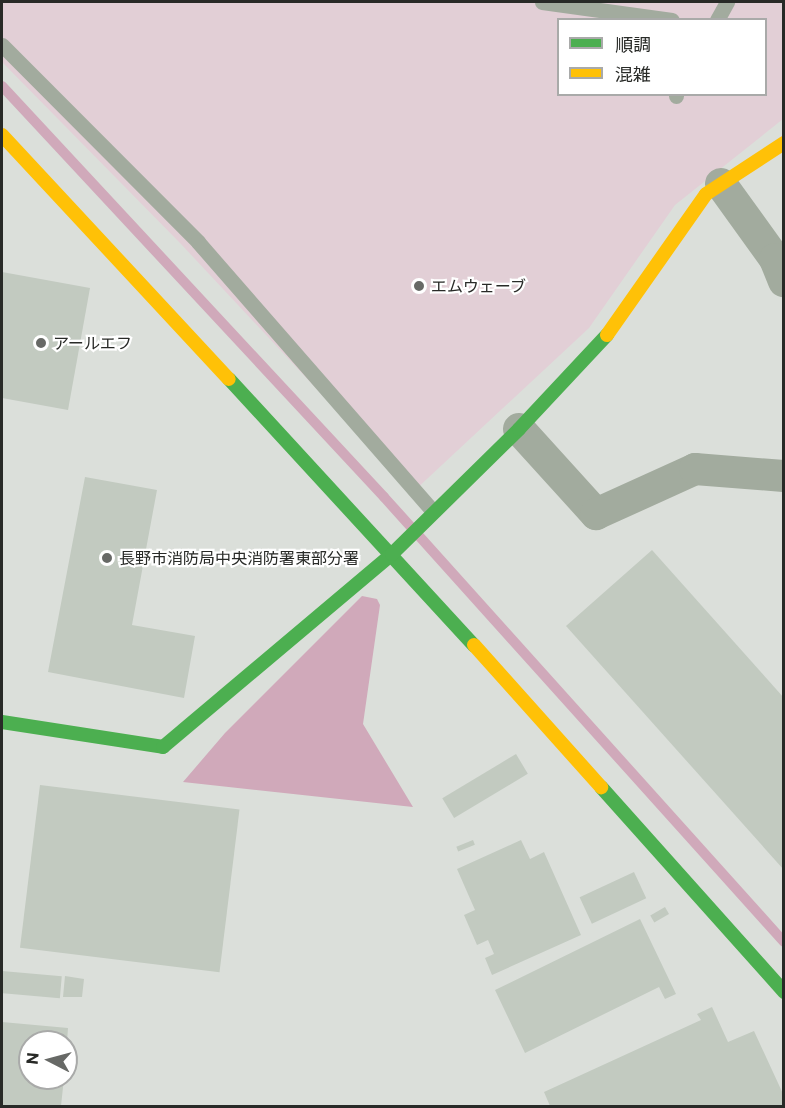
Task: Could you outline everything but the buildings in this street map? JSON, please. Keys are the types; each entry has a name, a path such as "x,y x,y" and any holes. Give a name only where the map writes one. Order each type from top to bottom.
{"street":[{"path":"2,135 396,549 783,992"},
{"path":"2,722 163,747 396,549 429,514 519,429 614,329 706,194 783,143"},
{"path":"721,184 775,259 783,281"},
{"path":"519,429 596,514 695,469 783,476"}],"lane":[{"path":"542,2 658,18"},
{"path":"718,18 727,2"},
{"path":"2,45 198,242 429,514"}],"shaded area":[{"name":"エムウェーブ","path":"2,2 783,2 783,119 675,205 589,328 413,492 181,244 2,62"},
{"path":"362,596 377,599 380,605 363,724 413,807 183,782 225,733"}],"waterway":[{"path":"2,86 384,497 784,942"}],"traffic: fast":[{"path":"2,722 163,747 392,554 519,429 607,335"},
{"path":"229,379 474,645"},
{"path":"601,787 784,992"}],"traffic: slow":[{"path":"2,135 229,379"},
{"path":"607,335 706,194 784,143"},
{"path":"474,645 601,787"}],"place":[{"name":"エムウェーブ","path":"419,286"},
{"name":"アールエフ","path":"41,343"},
{"name":"長野市消防局中央消防署東部分署","path":"107,558"}]}
